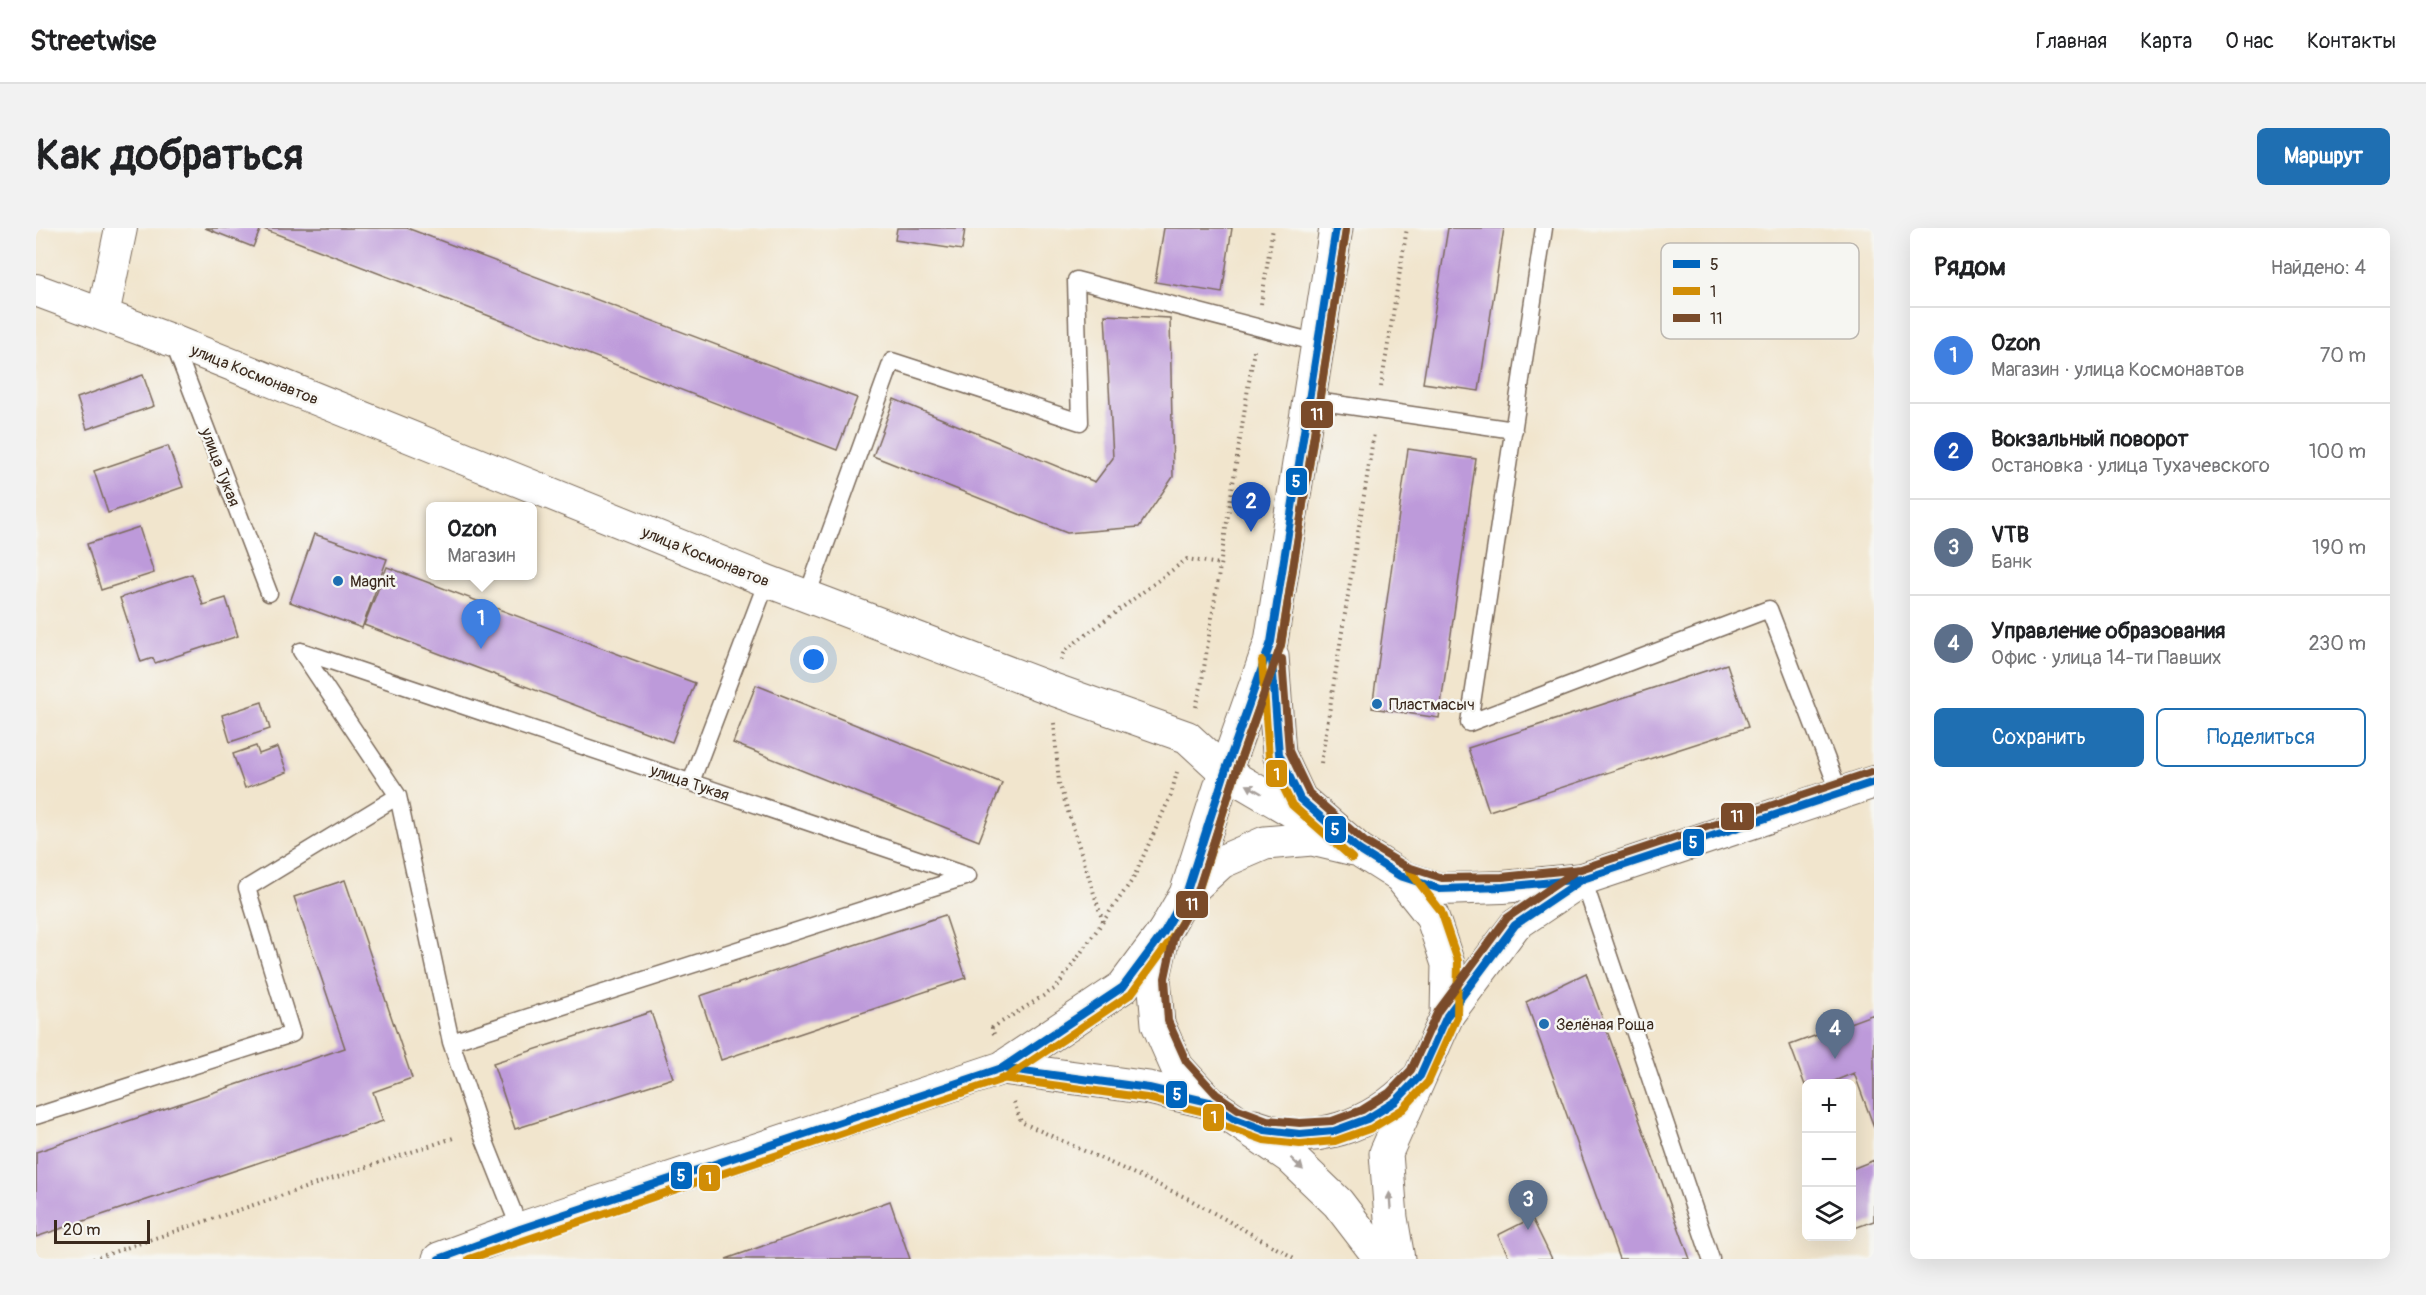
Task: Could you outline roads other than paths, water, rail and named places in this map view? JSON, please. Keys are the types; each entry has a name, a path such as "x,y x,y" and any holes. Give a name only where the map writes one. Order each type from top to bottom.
{"main road":[{"path":"439,1259 520,1229 1002,1068 1028,1048 1124,987 1164,932 1186,894 1270,642 1336,228"},
{"path":"1270,642 1279,754 1300,799 1359,850 1400,876 1432,916 1448,964 1447,1016 1386,1153 1391,1218 1398,1259"},
{"path":"1186,894 1221,862 1265,843 1312,839 1359,850"},
{"path":"1164,932 1154,977 1158,1024 1177,1067 1221,1110 1290,1157 1338,1203 1381,1259"},
{"path":"1002,1068 1149,1088 1221,1110 1266,1130 1300,1134 1334,1131 1367,1119 1396,1101 1420,1076"}],"street":[{"path":"103,315 121,228"},
{"name":"улица Космонавтов","path":"36,290 172,341 767,581 1052,689 1187,737 1225,772 1359,850"},
{"path":"1400,876 1440,889 1503,887 1582,879 1874,782"},
{"path":"1447,1016 1515,924 1582,879"}],"lane":[{"path":"1544,228 1469,723 1769,609 1840,794"},
{"path":"807,596 892,361 1080,422 1076,280 1318,343"},
{"name":"улица Тукая","path":"172,341 269,593"},
{"path":"1309,400 1514,430"},
{"path":"691,782 767,581"},
{"name":"улица Тукая","path":"451,1042 968,876 301,651 398,796 451,1042 480,1129 520,1229"},
{"path":"36,1116 292,1034 247,888 398,796"},
{"path":"1582,879 1711,1259"}],"place":[{"name":"Вокзальный поворот","path":"1251,532"},
{"name":"Magnit","path":"338,581"},
{"name":"Ozon","path":"481,649"},
{"name":"Пластмасыч","path":"1377,704"},
{"name":"Зелёная Роща","path":"1544,1024"},
{"name":"Управление образования","path":"1835,1059"},
{"name":"VTB","path":"1528,1230"}]}
